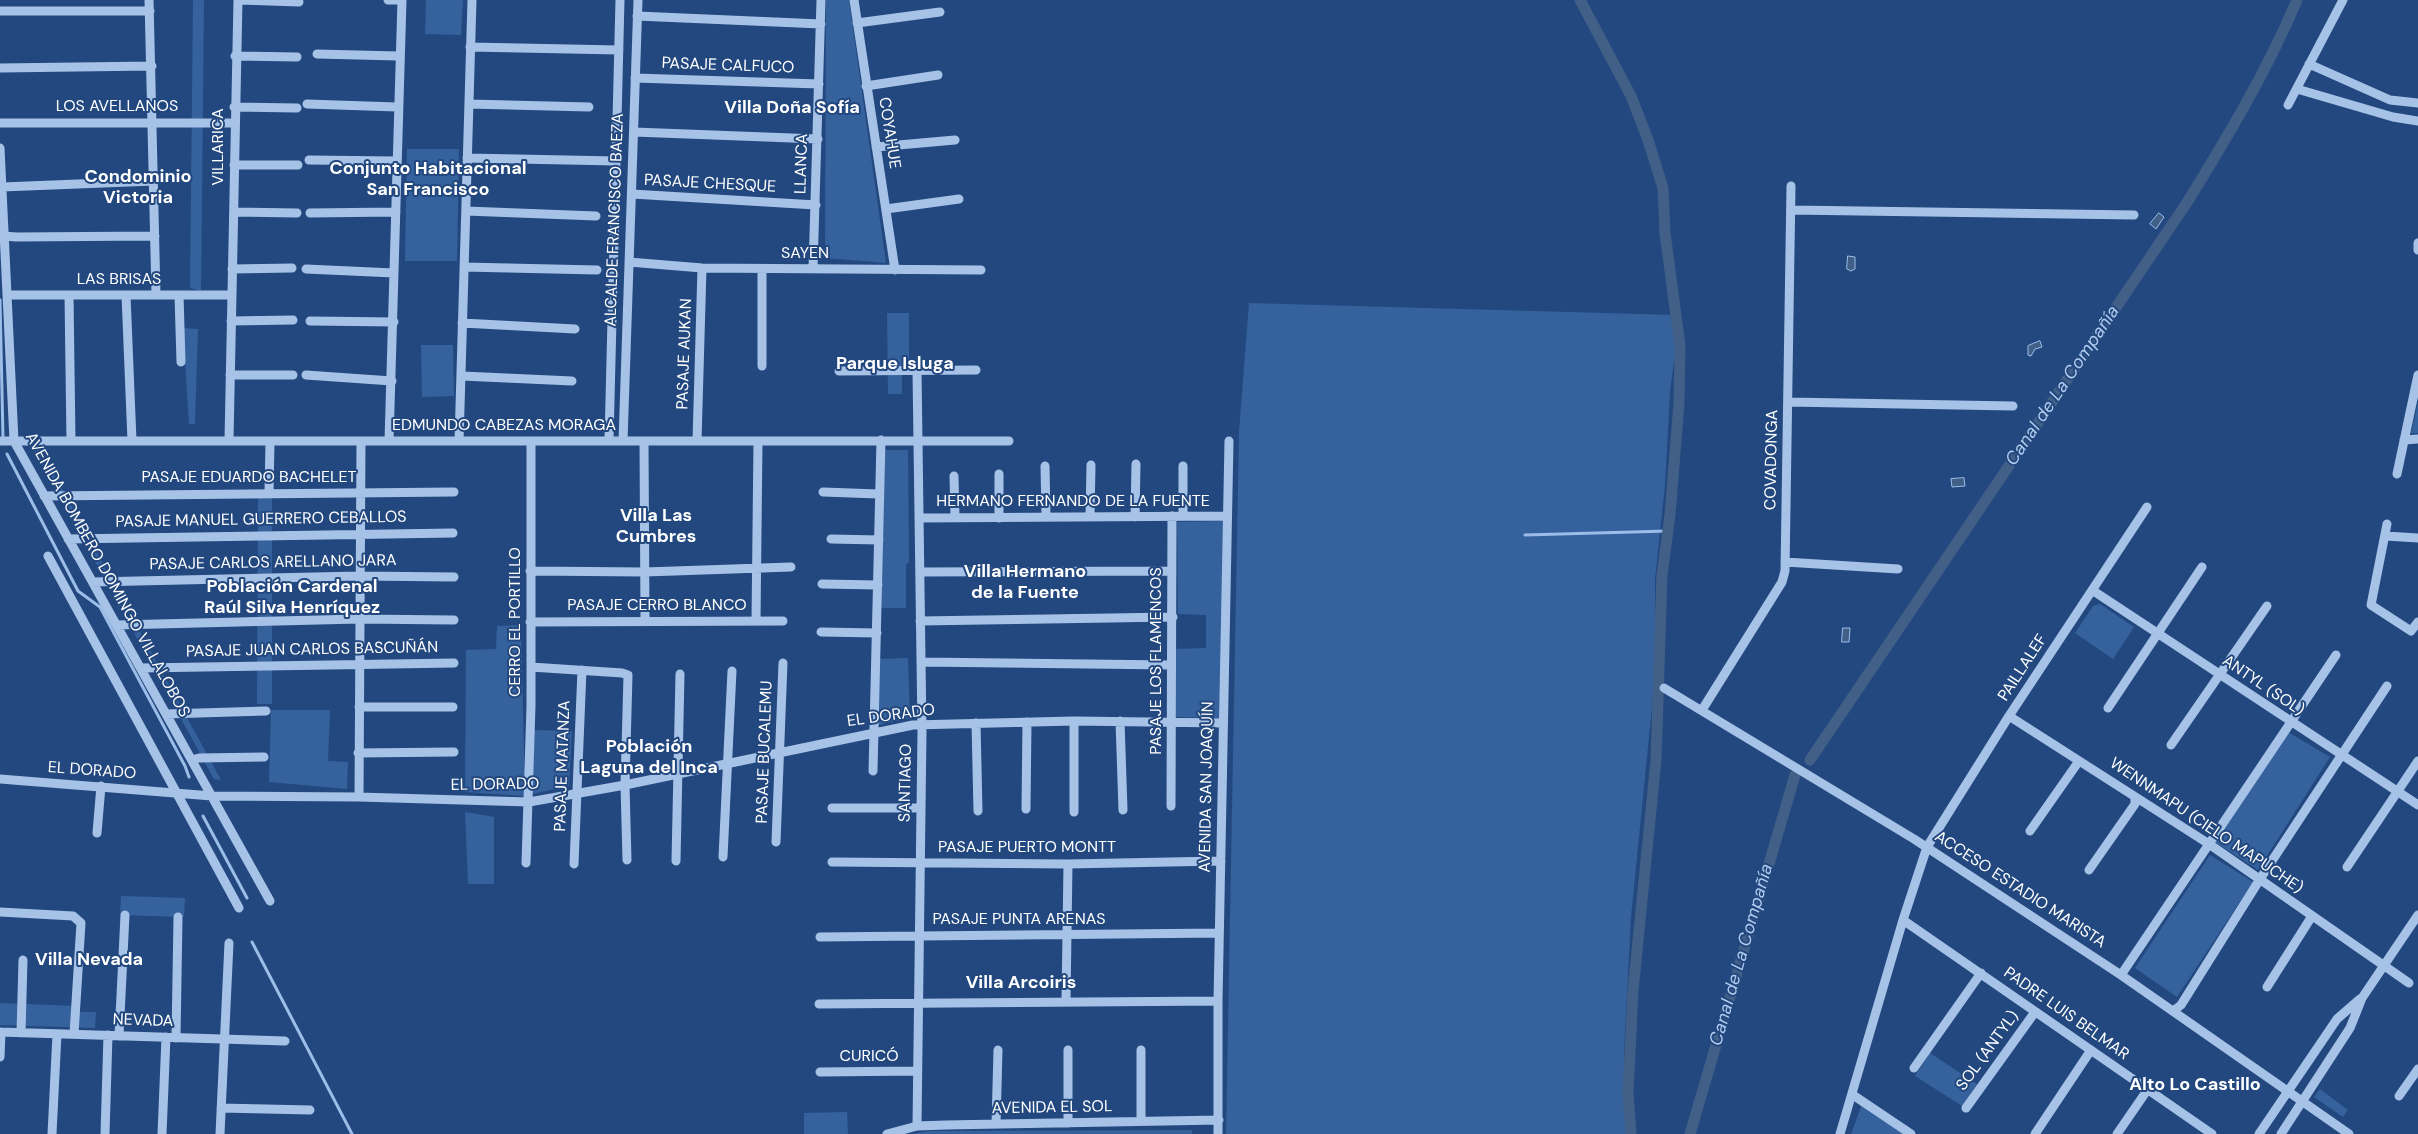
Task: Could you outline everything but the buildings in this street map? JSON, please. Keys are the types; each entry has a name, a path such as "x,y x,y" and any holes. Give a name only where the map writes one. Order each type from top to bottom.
{"street":[{"path":"150,0 156,295"},
{"path":"239,0 298,2"},
{"name":"VILLARICA","path":"229,441 230,295 234,212 234,108 239,0"},
{"path":"388,0 402,0 398,56 394,322 389,441"},
{"path":"459,441 472,0"},
{"name":"ALCALDE FRANCISCO BAEZA","path":"610,440 620,0"},
{"name":"ALCALDE FRANCISCO BAEZA","path":"623,441 638,0"},
{"name":"LLANCA","path":"813,269 821,0"},
{"name":"COYAHUE","path":"854,0 895,270"},
{"path":"2288,105 2343,0"},
{"path":"0,11 150,11"},
{"path":"856,23 940,12"},
{"path":"637,16 821,24"},
{"path":"470,47 619,50"},
{"path":"317,54 398,56"},
{"path":"236,56 297,56"},
{"path":"2309,64 2390,100 2418,104"},
{"path":"0,68 152,66"},
{"path":"866,86 938,75"},
{"name":"PASAJE CALFUCO","path":"635,78 819,84"},
{"path":"2297,88 2393,117 2418,121"},
{"path":"307,104 397,107"},
{"path":"469,104 589,107"},
{"path":"234,108 297,108"},
{"name":"LOS AVELLANOS","path":"0,122 234,122"},
{"path":"634,132 818,140"},
{"path":"876,147 955,140"},
{"name":"AVENIDA BOMBERO DOMINGO VILLALOBOS","path":"0,148 14,441 270,901"},
{"path":"467,158 616,161"},
{"path":"309,160 396,161"},
{"path":"234,165 298,165"},
{"path":"2,186 154,181"},
{"name":"COVADONGA","path":"1702,710 1782,582 1786,562 1792,186"},
{"name":"PASAJE CHESQUE","path":"632,194 816,205"},
{"path":"886,210 959,199"},
{"path":"1791,210 2134,215"},
{"path":"466,211 596,216"},
{"path":"234,212 297,213"},
{"path":"310,212 396,212"},
{"path":"4,236 154,236"},
{"path":"2418,243 2418,250"},
{"name":"SAYEN","path":"629,262 702,268 981,270"},
{"path":"464,267 597,270"},
{"path":"232,268 292,268"},
{"name":"PASAJE AUKAN","path":"697,441 702,268"},
{"path":"762,269 762,366"},
{"path":"306,270 394,273"},
{"path":"179,294 182,362"},
{"name":"LAS BRISAS","path":"7,295 230,295"},
{"path":"69,295 71,441"},
{"path":"126,295 132,441"},
{"path":"231,321 292,320"},
{"path":"310,321 394,322"},
{"path":"462,323 576,329"},
{"path":"839,371 976,370"},
{"name":"SANTIAGO","path":"916,371 922,724 917,1126"},
{"path":"230,375 292,375"},
{"path":"2397,474 2418,375"},
{"path":"306,376 392,381"},
{"path":"462,376 572,380"},
{"path":"1788,402 2013,406"},
{"path":"2404,440 2418,439"},
{"path":"873,771 880,440"},
{"name":"EDMUNDO CABEZAS MORAGA","path":"0,441 1009,441"},
{"path":"359,797 361,441"},
{"name":"CERRO EL PORTILLO","path":"526,863 531,667 531,441"},
{"path":"644,441 645,621"},
{"path":"756,621 758,441"},
{"name":"AVENIDA SAN JOAQUÍN","path":"1218,1134 1219,933 1222,861 1229,441"},
{"path":"268,492 270,442"},
{"path":"1135,517 1136,464"},
{"path":"1090,517 1091,465"},
{"path":"1045,466 1046,517"},
{"path":"1183,466 1183,516"},
{"path":"998,474 999,518"},
{"path":"954,476 955,518"},
{"name":"PASAJE EDUARDO BACHELET","path":"44,496 268,492 454,492"},
{"path":"824,492 878,494"},
{"name":"PAILLALEF","path":"1840,1134 1903,920 1927,847 2009,716 2147,507"},
{"name":"PASAJE LOS FLAMENCOS","path":"1171,806 1172,516"},
{"name":"HERMANO FERNANDO DE LA FUENTE","path":"919,518 1227,516"},
{"path":"2387,524 2371,605 2410,631 2418,622"},
{"name":"PASAJE MANUEL GUERRERO CEBALLOS","path":"68,539 454,533"},
{"path":"2385,536 2418,538"},
{"path":"831,540 879,540"},
{"path":"48,556 239,908"},
{"path":"1786,562 1898,569"},
{"path":"530,571 645,572 791,567"},
{"path":"2108,708 2202,567"},
{"path":"920,572 1172,571"},
{"name":"PASAJE CARLOS ARELLANO JARA","path":"93,582 359,576 454,577"},
{"path":"822,584 878,585"},
{"name":"ANTYL (SOL)","path":"2092,590 2418,805"},
{"path":"2171,745 2267,606"},
{"path":"920,621 1172,617"},
{"path":"117,625 359,619 454,620"},
{"name":"PASAJE CERRO BLANCO","path":"530,622 783,621"},
{"path":"822,632 877,633"},
{"path":"2121,975 2336,655"},
{"path":"921,662 1171,665"},
{"name":"PASAJE JUAN CARLOS BASCUÑÁN","path":"141,668 454,663"},
{"name":"PASAJE BUCALEMU","path":"776,842 783,663"},
{"path":"531,667 628,675 625,785 628,860"},
{"name":"PASAJE MATANZA","path":"574,864 582,670"},
{"path":"723,857 732,670"},
{"path":"676,861 680,674"},
{"path":"2173,1011 2181,1005 2260,879 2387,686"},
{"name":"ACCESO ESTADIO MARISTA","path":"1664,688 1927,847 2121,975 2349,1134"},
{"path":"359,707 454,707"},
{"path":"166,714 174,712 266,711"},
{"name":"WENNMAPU (CIELO MAPUCHE)","path":"2009,716 2209,844 2409,983"},
{"path":"1074,721 1074,812"},
{"name":"EL DORADO","path":"0,779 212,796 359,797 529,802 625,785 873,732 922,724 1074,721 1223,723"},
{"path":"1120,721 1123,810"},
{"path":"1026,722 1026,809"},
{"path":"976,723 978,811"},
{"path":"358,753 454,752"},
{"path":"192,760 200,758 264,757"},
{"path":"2030,831 2079,760"},
{"path":"2347,867 2418,761"},
{"path":"97,833 101,786"},
{"path":"2089,870 2135,804 2135,798"},
{"path":"832,808 921,808"},
{"name":"PASAJE PUERTO MONTT","path":"832,862 1068,864 1222,861"},
{"path":"1066,1001 1068,864"},
{"path":"0,912 73,916 81,923 74,1034"},
{"path":"2281,1134 2350,1028 2362,998 2418,914"},
{"path":"119,1036 125,916"},
{"path":"2267,987 2312,916"},
{"path":"176,1038 178,917"},
{"name":"PADRE LUIS BELMAR","path":"1903,920 2211,1134"},
{"name":"PASAJE PUNTA ARENAS","path":"820,937 1219,933"},
{"path":"220,1134 229,943"},
{"path":"21,1032 23,960"},
{"path":"1914,1068 1981,974"},
{"path":"2259,1134 2337,1019 2362,998"},
{"path":"819,1004 1218,1001"},
{"name":"SOL (ANTYL)","path":"1966,1108 2035,1012"},
{"path":"0,1057 1,1032"},
{"name":"NEVADA","path":"1,1032 285,1041"},
{"path":"52,1134 57,1034"},
{"path":"105,1134 108,1035"},
{"path":"162,1134 166,1037"},
{"path":"996,1124 998,1050"},
{"path":"1068,1050 1068,1123"},
{"path":"1141,1121 1142,1050"},
{"path":"2035,1134 2091,1050"},
{"path":"2399,1096 2418,1069"},
{"name":"CURICÓ","path":"820,1072 917,1071"},
{"path":"2117,1134 2148,1089"},
{"path":"1853,1095 1911,1134"},
{"path":"222,1108 310,1110"},
{"name":"AVENIDA EL SOL","path":"887,1134 917,1126 1219,1120"}],"shaded area":[{"path":"193,0 204,0 201,291 190,288"},
{"path":"426,0 463,0 461,35 425,34"},
{"path":"826,0 849,0 886,263 825,258"},
{"path":"407,149 459,149 457,261 405,261"},
{"path":"2159,213 2164,217 2156,229 2150,224"},
{"path":"1848,256 1855,257 1855,269 1851,271 1847,269"},
{"path":"1249,303 1675,315 1676,346 1670,391 1665,485 1655,579 1655,604 1660,657 1653,697 1631,917 1624,1053 1626,1134 1226,1134 1239,432"},
{"path":"887,313 909,313 909,363 902,364 902,394 888,394"},
{"path":"183,328 198,329 195,424 189,424"},
{"path":"2040,341 2042,347 2035,349 2031,356 2028,355 2028,346"},
{"path":"421,345 453,345 454,396 422,397"},
{"path":"2418,403 2418,433 2411,433"},
{"path":"34,450 41,450 221,780 214,779"},
{"path":"880,450 908,450 909,563 906,564 906,608 879,608"},
{"path":"1964,478 1965,486 1952,487 1951,479"},
{"path":"258,496 272,496 272,704 257,704"},
{"path":"1225,521 1220,718 1176,717 1175,649 1206,648 1206,615 1178,614 1177,522"},
{"path":"2100,604 2134,627 2113,659 2075,633 2093,606"},
{"path":"521,625 525,796 465,792 466,650 496,649 497,626"},
{"path":"1843,628 1850,628 1849,642 1842,642"},
{"path":"908,658 910,718 874,726 876,659"},
{"path":"271,710 330,710 328,761 348,762 347,789 269,782"},
{"path":"532,730 572,731 569,786 532,794"},
{"path":"2288,732 2330,757 2258,870 2215,842"},
{"path":"465,812 494,817 494,884 468,884"},
{"path":"2210,855 2253,882 2177,997 2135,968"},
{"path":"121,896 185,898 184,917 120,915"},
{"path":"0,1003 75,1006 76,1012 96,1012 95,1028 0,1025"},
{"path":"1930,1053 1977,1084 1962,1106 1915,1076"},
{"path":"2320,1089 2348,1110 2343,1117 2314,1097"},
{"path":"1862,1104 1904,1134 1851,1134"},
{"path":"847,1112 848,1134 804,1134 804,1113"},
{"path":"1192,1130 1192,1134 912,1134 930,1131"}],"waterway":[{"path":"1580,0 1631,96 1648,140 1663,188 1665,233 1680,346 1679,403 1670,515 1662,575 1656,760 1633,991 1628,1093 1631,1134"},
{"name":"Canal de La Compañía","path":"1810,760 2188,201 2260,78 2297,0"},
{"path":"0,300 3,438"},
{"path":"7,454 78,591 100,607 185,766 189,777"},
{"path":"1525,535 1668,531"},
{"name":"Canal de La Compañía","path":"1690,1134 1795,775"},
{"path":"203,816 247,898"},
{"path":"252,942 352,1134"}],"district":[{"name":"Villa Doña Sofía","path":"792,108"},
{"name":"Conjunto Habitacional San Francisco","path":"428,179"},
{"name":"Condominio Victoria","path":"138,187"},
{"name":"Parque Isluga","path":"895,364"},
{"name":"Villa Las Cumbres","path":"656,526"},
{"name":"Villa Hermano de la Fuente","path":"1025,582"},
{"name":"Población Cardenal Raúl Silva Henríquez","path":"292,597"},
{"name":"Población Laguna del Inca","path":"649,758"},
{"name":"Villa Nevada","path":"89,960"},
{"name":"Villa Arcoiris","path":"1021,983"},
{"name":"Alto Lo Castillo","path":"2195,1085"}]}
